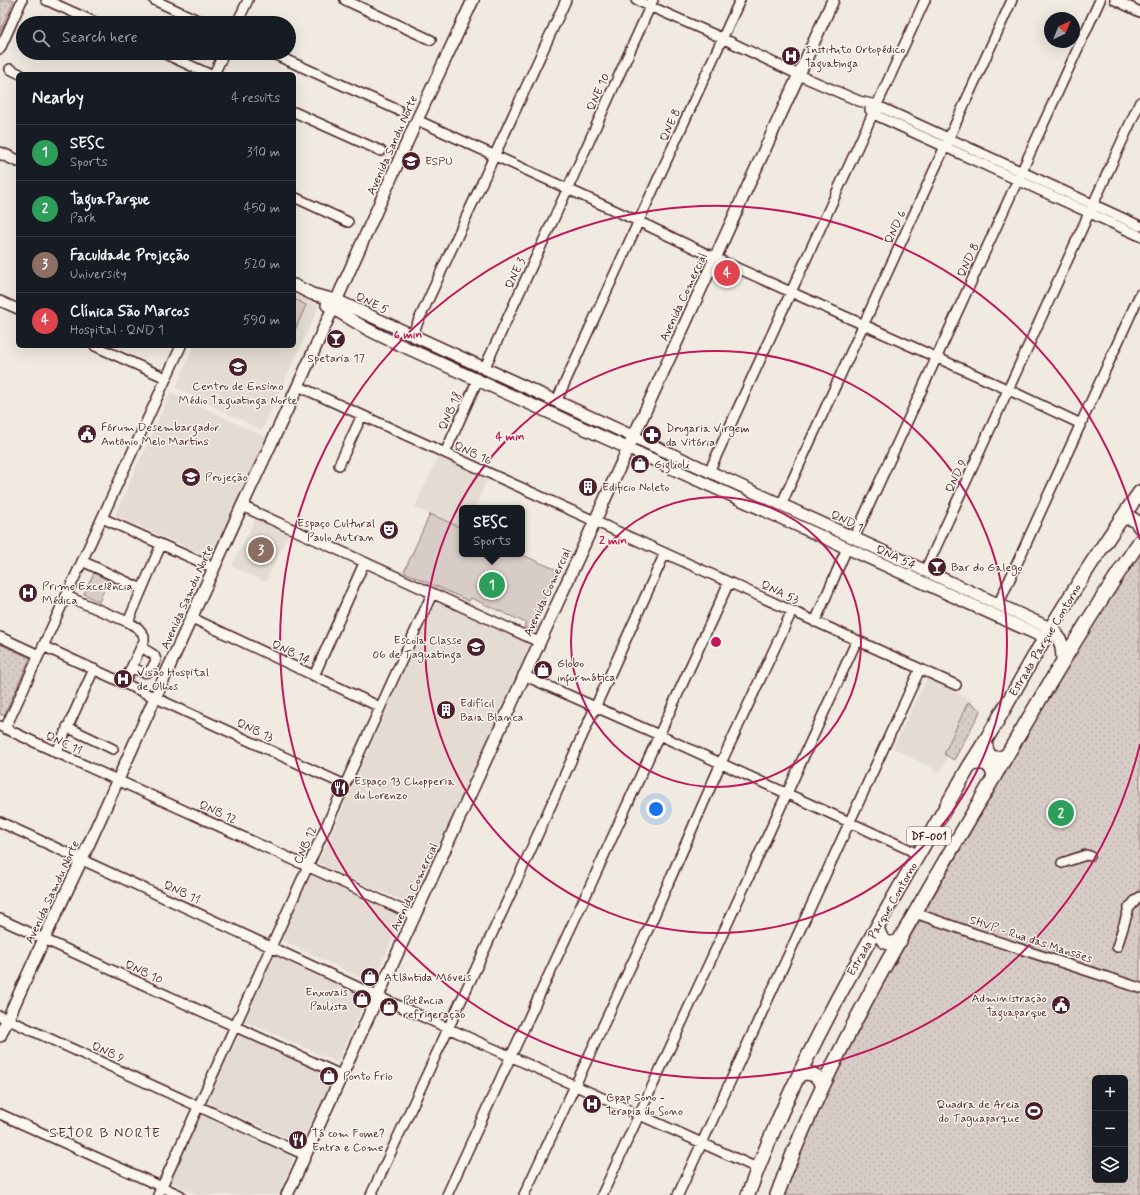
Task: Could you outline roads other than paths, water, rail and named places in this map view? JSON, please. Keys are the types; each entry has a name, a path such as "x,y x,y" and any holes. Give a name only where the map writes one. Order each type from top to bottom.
{"highway":[{"name":"Estrada Parque Contorno","path":"748,1195 757,1168 799,1074 826,1020 877,927 912,854 923,847 1048,633 1120,520 1140,492"},
{"path":"1120,520 1128,517 1131,518 1136,521 1140,527"},
{"name":"DF-001","path":"777,1195 823,1085 915,913 1079,634 1140,541"},
{"path":"1048,633 1055,632 1060,639 1063,648 1063,661"},
{"path":"985,741 989,755 997,758 1006,756"},
{"path":"970,765 978,762 986,764 993,770 994,778"},
{"path":"877,927 880,936 886,942 891,943 900,941"},
{"path":"799,1074 810,1073 815,1075 823,1085"}],"main road":[{"name":"Avenida Sandu Norte","path":"334,304 473,0"},
{"name":"Avenida Comercial","path":"287,1195 833,0"},
{"path":"0,153 16,161"},
{"path":"296,286 334,304 367,329 385,338 478,379 628,449"},
{"name":"QNE 5","path":"334,304 374,318 560,403"},
{"name":"Avenida Samdu Norte","path":"0,1036 4,1018 82,860 334,304"},
{"path":"367,329 374,328 376,326 377,322 374,318"},
{"path":"385,338 385,331 387,327 390,326"},
{"path":"558,416 563,411 560,403"},
{"name":"QND 1","path":"560,403 998,605 1017,620 1048,633"},
{"name":"QNA 54","path":"628,449 819,536 1017,620"},
{"path":"672,469 672,462 678,457"},
{"path":"806,529 811,525 812,519"},
{"path":"819,536 818,530 824,525"}],"street":[{"path":"0,49 22,0"},
{"path":"46,0 81,16"},
{"path":"154,0 189,16"},
{"path":"240,16 248,0"},
{"path":"345,0 431,40"},
{"path":"412,335 566,0"},
{"path":"636,0 652,3 799,75 859,101 1091,209 1140,236"},
{"name":"QNE 8","path":"560,403 740,0"},
{"path":"709,472 925,0"},
{"name":"QND 6","path":"781,505 1012,0"},
{"name":"QND 8","path":"854,538 1100,0"},
{"path":"1115,0 1131,4 1140,12"},
{"name":"QNE 10","path":"568,188 652,3"},
{"path":"178,60 205,72"},
{"path":"215,72 221,60"},
{"path":"287,60 398,110"},
{"path":"10,69 16,72"},
{"name":"QND 9","path":"925,571 1140,102"},
{"path":"296,113 381,151"},
{"path":"417,120 568,188 715,258 1009,390 1080,424"},
{"name":"QNE 3","path":"484,369 568,188"},
{"path":"296,198 348,222"},
{"path":"1091,209 1140,226"},
{"path":"998,605 1140,294"},
{"path":"0,301 16,308"},
{"path":"99,348 166,378"},
{"path":"3,728 39,655 180,348"},
{"name":"QNB 18","path":"445,453 478,379"},
{"name":"QNB 16","path":"298,386 594,521"},
{"path":"339,464 362,415"},
{"path":"242,506 539,642"},
{"path":"102,518 214,568"},
{"name":"QNA 53","path":"594,521 956,685"},
{"path":"128,622 161,545"},
{"path":"815,622 847,548"},
{"path":"373,1191 523,867 665,553"},
{"path":"82,561 142,589"},
{"path":"314,676 364,563"},
{"path":"447,1195 729,582"},
{"name":"CNB 12","path":"160,1191 432,594"},
{"path":"66,596 128,622 138,628 142,633 144,637 142,644 124,683"},
{"path":"524,1195 650,925 721,763 792,611"},
{"name":"QNB 14","path":"192,618 380,707"},
{"path":"0,637 39,655"},
{"path":"602,1195 856,640"},
{"path":"132,668 144,673 150,672 156,660 154,655 142,644"},
{"name":"QNB 13","path":"43,646 345,785"},
{"path":"56,753 94,669"},
{"path":"678,1195 920,669"},
{"path":"524,675 849,822 912,854"},
{"path":"67,727 113,749"},
{"name":"QNC 11","path":"3,728 118,780"},
{"name":"QNB 12","path":"118,780 415,916"},
{"name":"QNB 11","path":"0,822 757,1168"},
{"path":"1062,863 1086,855 1090,856"},
{"path":"1117,947 1129,908 1140,897"},
{"name":"SHVP - Rua das Mansões","path":"915,913 1140,988"},
{"name":"QNB 10","path":"0,919 341,1075"},
{"name":"QNB 9","path":"4,1018 305,1155"},
{"path":"0,1114 160,1191 180,1195"}],"place":[{"name":"Instituto Ortopédico Taguatinga","path":"791,56"},
{"name":"ESPU","path":"411,161"},
{"name":"Clínica São Marcos","path":"727,273"},
{"name":"Spetaria 17","path":"336,339"},
{"name":"Centro de Ensino Médio Taguatinga Norte","path":"238,367"},
{"name":"Fórum Desembargador Antônio Melo Martins","path":"87,434"},
{"name":"Drogaria Virgem da Vitória","path":"652,435"},
{"name":"Giglioli","path":"640,464"},
{"name":"Projeção","path":"191,477"},
{"name":"Edificio Noleto","path":"588,487"},
{"name":"Espaço Cultural Paulo Autran","path":"389,530"},
{"name":"Faculdade Projeção","path":"261,550"},
{"name":"Bar do Galego","path":"937,567"},
{"name":"SESC","path":"492,585"},
{"name":"Prime Excelência Médica","path":"28,593"},
{"name":"Escola Classe 06 de Taguatinga","path":"476,647"},
{"name":"Globo informática","path":"543,670"},
{"name":"Visão Hospital de Olhos","path":"123,679"},
{"name":"Edifícil Baia Blanca","path":"446,710"},
{"name":"Espaço 13 Chopperia du Lorenzo","path":"340,788"},
{"name":"TaguaParque","path":"1061,813"},
{"name":"Atlântida Móveis","path":"370,977"},
{"name":"Enxovais Paulista","path":"362,999"},
{"name":"Administração Taguaparque","path":"1061,1005"},
{"name":"Potência refrigeração","path":"389,1007"},
{"name":"Ponto Frio","path":"329,1076"},
{"name":"Cpap Sono - Terapia do Sono","path":"592,1104"},
{"name":"Quadra de Areia do Taguaparque","path":"1034,1111"},
{"name":"Tá com Fome? Entra e Come","path":"298,1140"}],"district":[{"name":"SETOR B NORTE","path":"105,1132"}]}
